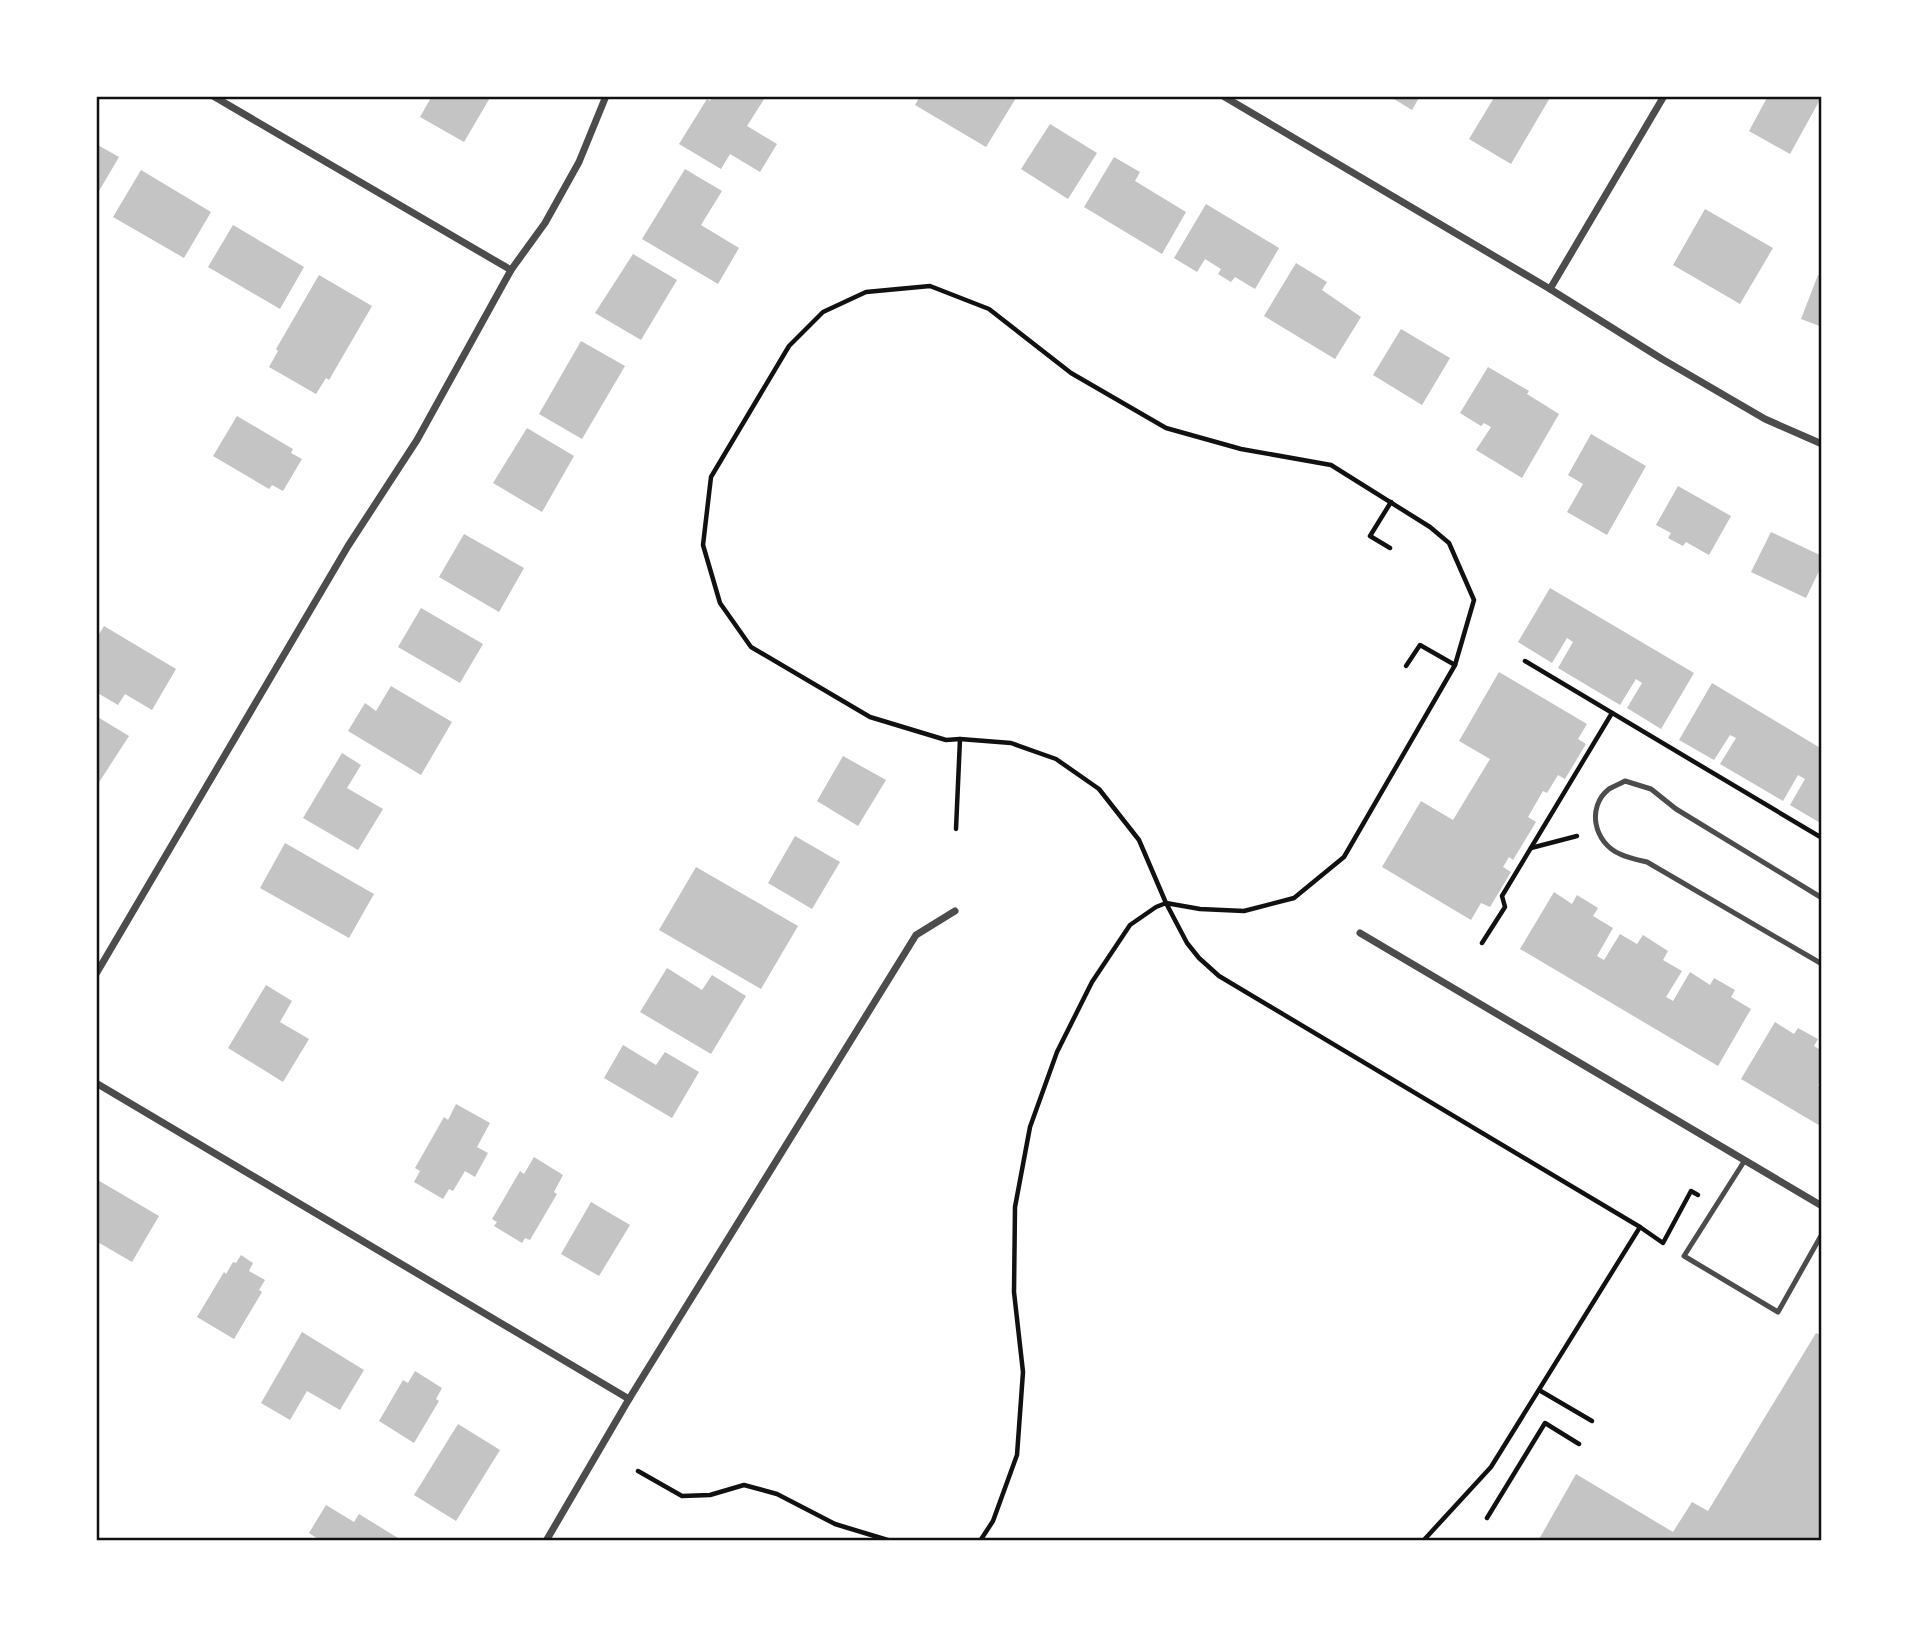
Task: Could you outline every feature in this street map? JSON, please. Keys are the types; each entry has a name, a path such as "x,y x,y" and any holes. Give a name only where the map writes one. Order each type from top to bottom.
{"street":[{"path":"213,96 511,270"},
{"path":"96,974 348,547 417,440 511,270 545,223 606,96"},
{"path":"1223,96 1765,419 1822,444"},
{"path":"1550,289 1664,96"},
{"path":"546,1541 629,1399 916,935 955,911"},
{"path":"1360,933 1822,1206"},
{"path":"96,1083 629,1399"}],"lane":[{"path":"1822,898 1676,809 1651,789 1625,781 1609,789 1599,801 1594,816 1598,831 1606,844 1618,854 1647,862 1822,964"},
{"path":"1745,1160 1684,1256 1777,1312 1822,1234"}],"path":[{"path":"980,1541 993,1521 1017,1455 1023,1372 1014,1292 1015,1207 1030,1127 1057,1052 1092,982 1130,925 1166,903 1200,909 1244,911 1294,898 1343,857 1455,665 1474,600 1449,543 1430,527 1331,465 1241,449 1166,428 1071,373 989,309 930,286 866,292 823,312 789,346 711,477 703,545 720,603 751,647 870,717 946,740 1011,743 1056,759 1099,789 1139,840 1166,903 1187,943 1219,976 1640,1227 1491,1467 1423,1541"},
{"path":"1390,548 1370,536 1391,502"},
{"path":"1406,666 1420,645 1455,665"},
{"path":"1525,661 1822,838"},
{"path":"1482,943 1504,907 1502,896 1612,713"},
{"path":"956,829 960,739"},
{"path":"1531,848 1598,831"},
{"path":"1539,1390 1592,1421"},
{"path":"1487,1518 1545,1423 1579,1444"},
{"path":"638,1471 682,1496 710,1495 744,1485 777,1494 835,1524 891,1541"}],"building":[{"path":"432,96 491,96 464,142 420,117"},
{"path":"713,96 766,96 747,126 777,144 760,172 730,154 721,169 679,144 707,99 710,101"},
{"path":"920,96 1016,98 986,147 915,105"},
{"path":"1389,96 1420,96 1412,110"},
{"path":"1495,96 1551,96 1511,164 1469,139"},
{"path":"1768,96 1822,96 1790,154 1749,131"},
{"path":"1050,124 1097,153 1068,199 1021,169"},
{"path":"96,144 119,157 96,196"},
{"path":"1114,157 1140,172 1135,181 1186,212 1162,254 1084,207"},
{"path":"685,169 722,191 701,225 739,248 718,284 642,239"},
{"path":"141,170 211,212 184,258 113,217"},
{"path":"1206,204 1279,248 1255,289 1235,277 1231,282 1218,274 1221,269 1205,259 1197,272 1174,258"},
{"path":"1705,209 1773,248 1740,304 1673,265"},
{"path":"233,225 304,267 280,309 208,267"},
{"path":"633,254 677,280 641,340 595,313"},
{"path":"1296,263 1327,282 1322,290 1361,317 1335,359 1264,316"},
{"path":"319,275 372,306 329,380 326,378 316,394 269,367 278,351 276,349"},
{"path":"1818,275 1822,276 1822,327 1801,319"},
{"path":"1401,329 1450,358 1422,405 1373,375"},
{"path":"581,341 625,366 582,439 539,414"},
{"path":"1488,367 1529,391 1527,394 1559,414 1522,478 1476,450 1491,427 1484,423 1481,426 1460,413"},
{"path":"237,416 293,449 291,453 302,459 283,491 272,485 269,489 213,456"},
{"path":"527,428 574,456 542,512 493,483"},
{"path":"1591,434 1646,466 1607,535 1567,512 1583,484 1568,475"},
{"path":"1678,486 1731,516 1709,555 1686,542 1683,546 1668,538 1671,533 1656,525"},
{"path":"1771,532 1822,556 1822,565 1806,598 1751,572"},
{"path":"464,534 524,568 499,612 439,577"},
{"path":"1550,588 1694,673 1661,729 1627,708 1642,683 1636,679 1620,705 1558,668 1573,642 1567,638 1552,663 1518,642"},
{"path":"421,608 483,644 460,683 398,647"},
{"path":"104,626 176,669 152,710 125,694 118,705 96,692 96,639"},
{"path":"1499,672 1587,724 1578,739 1586,744 1565,779 1558,775 1547,793 1543,791 1528,817 1536,822 1513,860 1509,857 1503,867 1511,872 1490,907 1481,903 1471,920 1382,867 1421,801 1453,820 1490,759 1459,741"},
{"path":"1712,683 1822,749 1822,824 1790,805 1805,779 1798,775 1783,801 1720,764 1736,738 1730,735 1714,760 1679,740"},
{"path":"391,686 452,722 421,775 348,731 365,703 376,711"},
{"path":"96,716 129,736 96,787"},
{"path":"342,753 361,765 347,788 383,809 358,850 303,818"},
{"path":"843,756 886,780 858,826 817,801"},
{"path":"795,836 840,862 812,909 768,883"},
{"path":"285,843 374,894 349,938 260,888"},
{"path":"696,867 798,926 761,989 659,930"},
{"path":"1554,892 1572,904 1577,895 1598,908 1593,916 1613,928 1597,956 1604,960 1620,934 1637,944 1643,935 1668,951 1663,960 1682,971 1666,997 1673,1001 1690,972 1710,985 1714,978 1735,990 1731,997 1751,1009 1718,1066 1520,949"},
{"path":"667,968 702,990 712,975 746,996 711,1054 640,1012"},
{"path":"266,985 292,1001 280,1022 309,1039 283,1082 228,1048"},
{"path":"1775,1022 1794,1034 1798,1028 1818,1039 1814,1046 1822,1051 1822,1079 1818,1085 1822,1088 1822,1127 1741,1079"},
{"path":"623,1045 656,1065 665,1052 699,1072 672,1118 604,1078"},
{"path":"456,1104 490,1123 477,1147 488,1153 475,1177 465,1171 453,1191 449,1189 443,1199 414,1182 420,1171 415,1168 444,1117 448,1120"},
{"path":"534,1157 563,1175 554,1192 557,1194 530,1240 525,1238 522,1243 494,1226 497,1222 492,1219 520,1171 524,1174"},
{"path":"96,1179 159,1216 132,1262 96,1241"},
{"path":"591,1202 630,1225 599,1276 561,1254"},
{"path":"241,1255 253,1263 249,1271 265,1280 259,1290 262,1292 234,1339 197,1317 224,1272 226,1274"},
{"path":"302,1332 364,1370 340,1410 307,1391 290,1420 261,1403"},
{"path":"1816,1333 1822,1336 1822,1541 1538,1541 1576,1474 1673,1532 1692,1502 1708,1511"},
{"path":"415,1371 442,1388 436,1399 439,1401 414,1443 379,1421 403,1380 408,1383"},
{"path":"458,1424 500,1450 456,1521 414,1495"},
{"path":"326,1505 354,1522 359,1514 398,1538 397,1541 321,1541 309,1533"}]}
